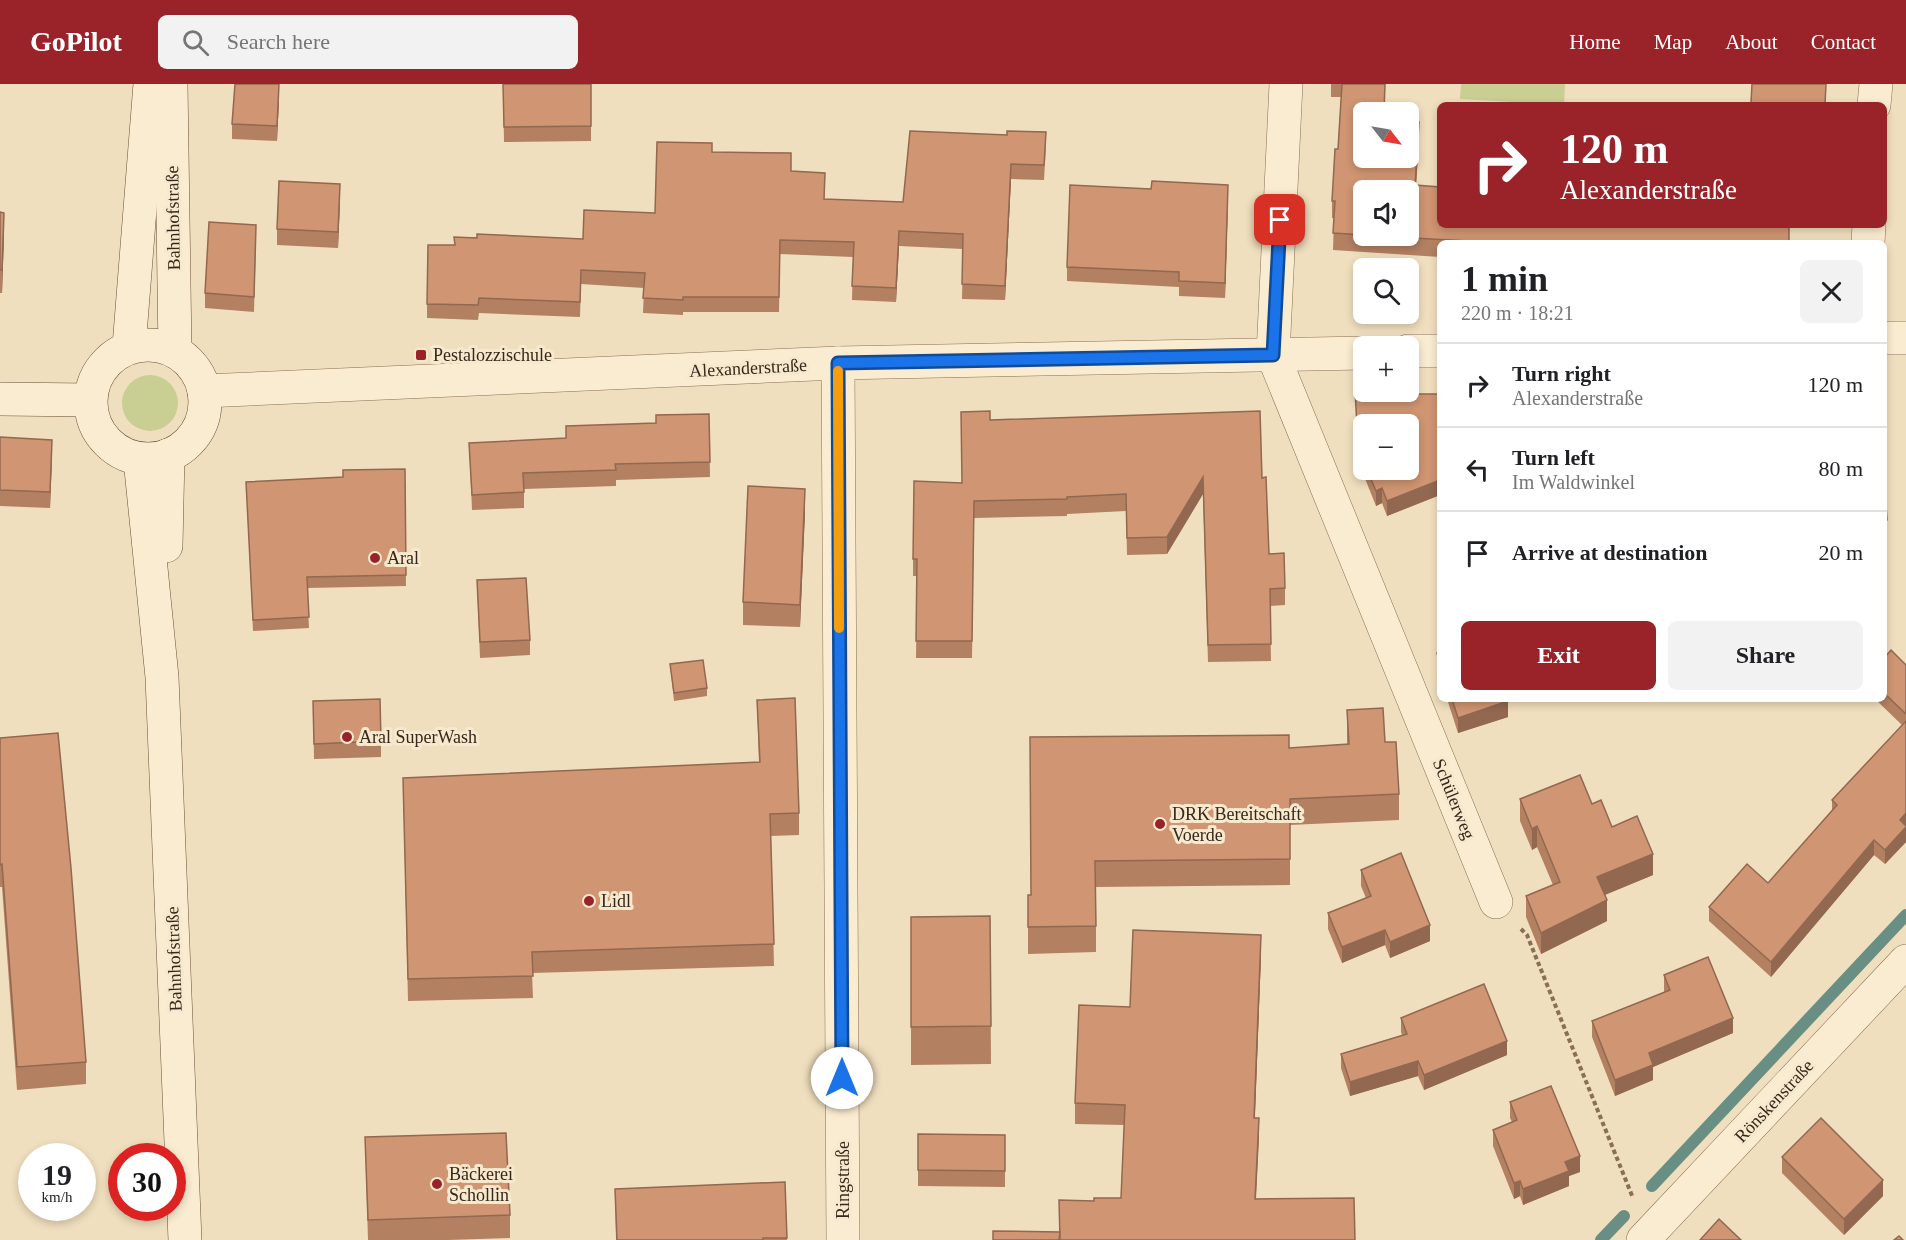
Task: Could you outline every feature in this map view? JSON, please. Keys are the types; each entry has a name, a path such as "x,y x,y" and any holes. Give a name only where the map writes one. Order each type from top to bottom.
{"street":[{"name":"Bahnhofstraße","path":"129,347 150,84"},
{"name":"Bahnhofstraße","path":"171,84 175,351"},
{"path":"1273,355 1286,84"},
{"path":"1875,102 1876,84"},
{"path":"1887,338 1906,338"},
{"path":"145,344 161,345 175,351 189,361 199,375 204,391 205,407 202,423 194,436 182,447 154,457 123,454 109,445 98,432 92,417 90,400 93,383 101,367 114,355 129,347 145,344"},
{"path":"1419,351 1437,351"},
{"name":"Alexanderstraße","path":"204,391 838,363 1353,353"},
{"name":"Schülerweg","path":"1273,355 1496,902"},
{"name":"Ringstraße","path":"838,363 843,1240"},
{"path":"0,399 90,400"},
{"name":"Bahnhofstraße","path":"154,457 185,1240"},
{"name":"Rönskenstraße","path":"1645,1237 1906,961"}],"path":[{"path":"1496,902 1527,935 1645,1237"}],"green space":[{"path":"1461,84 1565,84 1564,102 1460,99"},
{"path":"150,375 161,377 170,383 176,392 178,403 176,414 170,423 161,429 150,431 139,429 130,423 124,414 122,403 124,392 130,383 139,377"}],"building":[{"path":"235,84 279,84 277,126 232,124"},
{"path":"503,84 591,84 591,126 504,127"},
{"path":"1342,84 1385,84 1384,102 1353,102 1353,168 1416,168 1415,180 1353,180 1353,234 1333,233 1335,149 1338,149"},
{"path":"1752,84 1826,84 1825,102 1751,102"},
{"path":"910,131 1007,135 1007,131 1046,132 1044,165 1011,164 1005,286 962,284 963,234 899,231 896,288 852,286 854,242 780,240 779,297 683,297 683,300 643,298 645,273 581,270 580,302 479,298 478,305 427,304 428,245 455,245 454,237 477,238 477,234 583,239 584,210 655,213 657,142 712,143 712,152 791,153 791,171 825,173 824,199 903,202"},
{"path":"279,181 340,184 338,232 277,229"},
{"path":"1152,181 1228,185 1225,283 1179,281 1179,272 1067,267 1070,185 1151,189"},
{"path":"1419,185 1437,187 1437,228 1789,228 1789,240 1419,238"},
{"path":"0,212 4,213 2,270 0,270"},
{"path":"209,222 256,225 254,297 205,293"},
{"path":"1419,394 1437,394 1437,481 1387,501 1382,488 1376,491 1371,480 1419,480 1419,414 1356,414 1356,402 1419,402"},
{"path":"990,411 990,420 1260,411 1262,478 1266,477 1269,554 1284,553 1285,588 1270,589 1271,644 1208,645 1203,477 1167,537 1127,538 1126,494 1067,497 1067,499 974,501 972,641 916,641 917,559 913,559 914,481 962,483 961,412"},
{"path":"709,414 710,462 615,464 616,470 523,473 524,492 472,495 469,443 566,438 566,426 656,423 656,415"},
{"path":"0,437 52,440 50,492 0,490"},
{"path":"405,469 406,575 307,577 309,617 253,620 246,482 343,477 343,470"},
{"path":"748,486 805,489 800,605 743,602"},
{"path":"526,578 530,640 480,642 477,580"},
{"path":"1891,650 1906,665 1906,714 1887,696 1887,655"},
{"path":"703,660 707,688 674,693 670,664"},
{"name":"Lidl","path":"795,698 799,813 770,814 774,944 532,952 533,976 408,979 403,778 760,762 757,700"},
{"name":"Aral SuperWash","path":"380,699 381,741 314,744 313,701"},
{"path":"1453,702 1505,702 1458,718"},
{"name":"DRK Bereitschaft Voerde","path":"1383,708 1385,742 1396,742 1399,794 1290,799 1290,859 1095,861 1096,926 1028,927 1028,895 1031,895 1030,737 1289,735 1289,748 1349,744 1347,710"},
{"path":"1906,721 1906,813 1900,820 1906,827 1885,850 1874,840 1771,962 1709,907 1747,864 1768,883 1837,805 1832,800"},
{"path":"58,733 86,1062 17,1067 2,864 0,865 0,738"},
{"path":"1580,775 1592,804 1601,800 1612,827 1637,816 1653,854 1597,877 1607,900 1541,933 1526,896 1560,882 1537,826 1532,829 1520,799"},
{"path":"1401,853 1430,925 1390,942 1385,930 1342,947 1328,913 1371,896 1361,870"},
{"path":"990,916 991,1026 911,1027 911,917"},
{"path":"1133,930 1261,935 1254,1118 1259,1118 1255,1199 1354,1198 1355,1240 1060,1240 1059,1200 1094,1201 1094,1198 1121,1198 1125,1105 1075,1103 1079,1005 1130,1007"},
{"path":"1708,957 1733,1018 1649,1053 1653,1065 1615,1080 1592,1021 1670,990 1664,975"},
{"path":"1484,984 1507,1041 1424,1075 1418,1061 1350,1082 1341,1054 1407,1034 1401,1018"},
{"path":"1551,1086 1580,1156 1565,1162 1569,1171 1523,1189 1520,1181 1514,1183 1493,1130 1517,1120 1510,1102"},
{"path":"1821,1118 1883,1180 1844,1219 1782,1157"},
{"name":"Bäckerei Schollin","path":"506,1133 510,1215 368,1220 365,1137"},
{"path":"918,1134 1005,1135 1005,1171 918,1170"},
{"path":"785,1182 787,1238 617,1240 615,1189"},
{"path":"1719,1219 1741,1240 1700,1240"},
{"path":"993,1231 1060,1232 1059,1240 993,1240"}],"waterway":[{"path":"1652,1186 1906,915"},
{"path":"1601,1240 1624,1216"}],"slow traffic":[{"path":"838,371 839,628"}],"place":[{"name":"Pestalozzischule","path":"421,355"},
{"name":"Aral","path":"375,558"},
{"name":"Aral SuperWash","path":"347,737"},
{"name":"DRK Bereitschaft Voerde","path":"1160,824"},
{"name":"Lidl","path":"589,901"},
{"name":"Bäckerei Schollin","path":"437,1184"}],"route":[{"path":"842,1078 838,363 1273,355 1280,220"}]}
